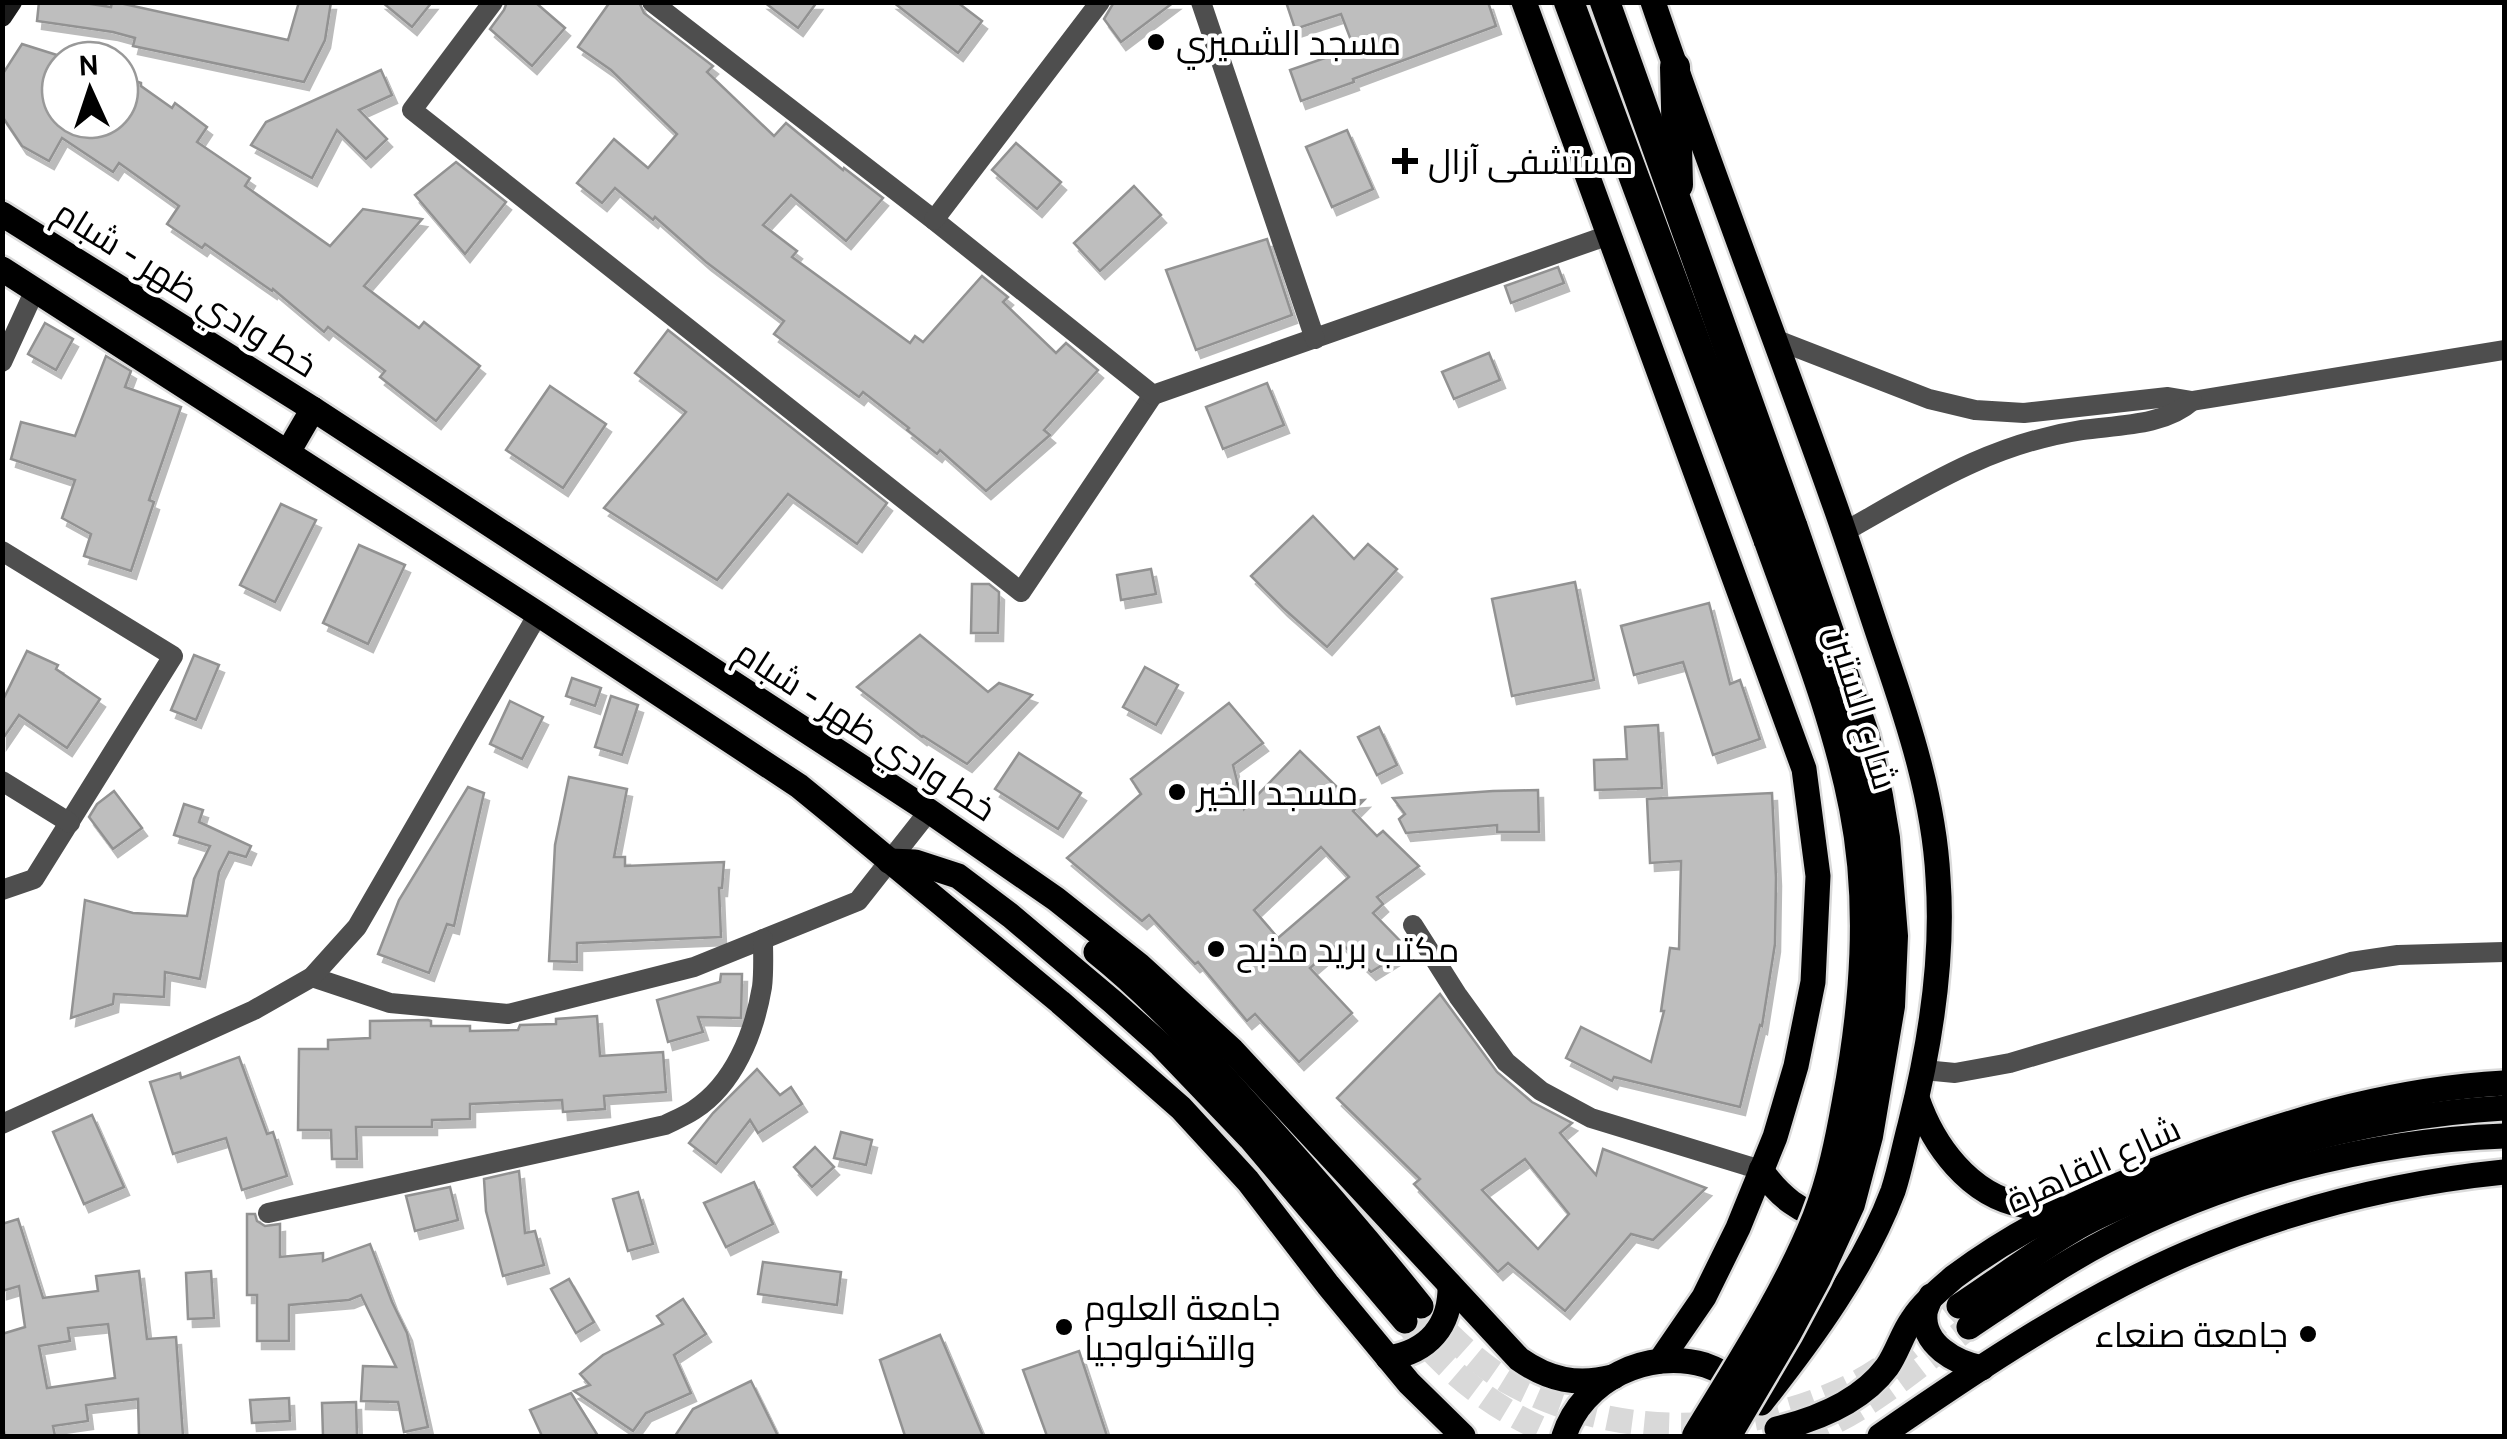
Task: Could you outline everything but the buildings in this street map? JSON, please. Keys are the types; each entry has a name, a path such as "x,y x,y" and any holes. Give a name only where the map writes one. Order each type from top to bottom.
{"highway":[{"name":"شارع الستين","path":"1569,2 1864,737 1878,796 1889,874 1893,936 1890,1006 1868,1136 1850,1204 1816,1278 1726,1436"},
{"name":"شارع الستين","path":"1605,2 1678,213 1781,534 1854,805 1861,851 1862,999 1838,1146 1818,1215 1787,1284 1698,1436"},
{"path":"1675,66 1678,213"}],"main road":[{"path":"1524,2 1804,769 1818,876 1812,982 1796,1066 1775,1137 1704,1298 1660,1361"},
{"name":"شارع الستين","path":"1653,2 1844,532 1914,741 1938,878 1934,1009 1924,1070 1893,1190 1828,1313 1762,1403"},
{"name":"خط وادي ظهر - شبام","path":"2,214 313,409 1056,899 1139,966 1232,1050 1519,1360 1548,1376 1580,1382 1612,1377"},
{"path":"2,268 799,786 1060,1002 1181,1108 1248,1181 1388,1358 1463,1436"},
{"path":"288,452 313,409"},
{"path":"889,861 914,862 958,876 1114,1002 1206,1091 1413,1314 1360,1230 1181,1030 1146,995 1063,926 962,855 929,812"},
{"name":"شارع القاهرة","path":"1779,1433 1826,1414 1870,1385 1887,1366 1912,1319 1931,1296 1988,1253 2061,1209 2286,1122 2393,1096 2504,1083"},
{"path":"1916,1098 1940,1148 1980,1186 2019,1205 2061,1209"},
{"path":"2504,1108 2386,1122 2230,1163 2076,1228 1964,1316 2176,1209 2250,1182 2324,1161 2401,1146 2504,1136"},
{"path":"1761,1170 1783,1197 1812,1215 1846,1222 1881,1217"},
{"path":"1880,1436 1982,1368 2131,1281 2185,1255 2240,1232 2354,1197 2413,1184 2504,1172"},
{"path":"1388,1358 1414,1352 1436,1336 1448,1312 1450,1285"},
{"path":"1931,1296 1925,1312 1937,1344 1954,1360 1982,1368"},
{"path":"1564,1436 1578,1408 1594,1390 1635,1366 1660,1361 1705,1365 1726,1374 1762,1403 1779,1433"},
{"path":"1426,1400 1439,1436"},
{"path":"1905,1436 1927,1404"}],"street":[{"path":"2,16 12,2"},
{"path":"493,2 412,110 1021,592 1153,396 1608,234"},
{"path":"652,2 1153,396"},
{"path":"934,220 1100,2"},
{"path":"1201,2 1315,339"},
{"path":"2,362 35,290"},
{"path":"1776,340 1952,406 2024,414 2168,396 2192,402 2504,350"},
{"path":"1844,532 1962,466 2024,442 2167,417 2192,402"},
{"path":"2056,410 2060,434"},
{"path":"2,550 173,656 34,880 2,890"},
{"path":"2,1124 254,1010 312,977 358,927 538,614"},
{"path":"2,781 70,823"},
{"path":"312,977 390,1002 508,1014 694,967 858,901 929,812"},
{"path":"1414,926 1506,1062 1540,1091 1591,1118 1761,1170"},
{"path":"268,1213 665,1125 696,1109 736,1066 750,1031 762,987 763,939"},
{"path":"1924,1070 1955,1074 1992,1068 2351,962 2398,955 2504,952"}],"tunnel":[{"path":"1421,1306 1483,1365 1547,1400 1589,1414 1676,1425 1765,1416 1849,1387 1893,1360 1959,1306"},
{"path":"1405,1321 1474,1389 1514,1415 1558,1436"},
{"path":"1803,1436 1869,1402 1969,1327"}],"place":[{"name":"مسجد الشميري","path":"1156,42"},
{"name":"مستشفى آزال","path":"1405,161"},
{"name":"مسجد الخير","path":"1177,792"},
{"name":"مكتب بريد مذبح","path":"1216,949"},
{"name":"جامعة العلوم والتكنولوجيا","path":"1064,1327"},
{"name":"جامعة صنعاء","path":"2308,1334"}]}
